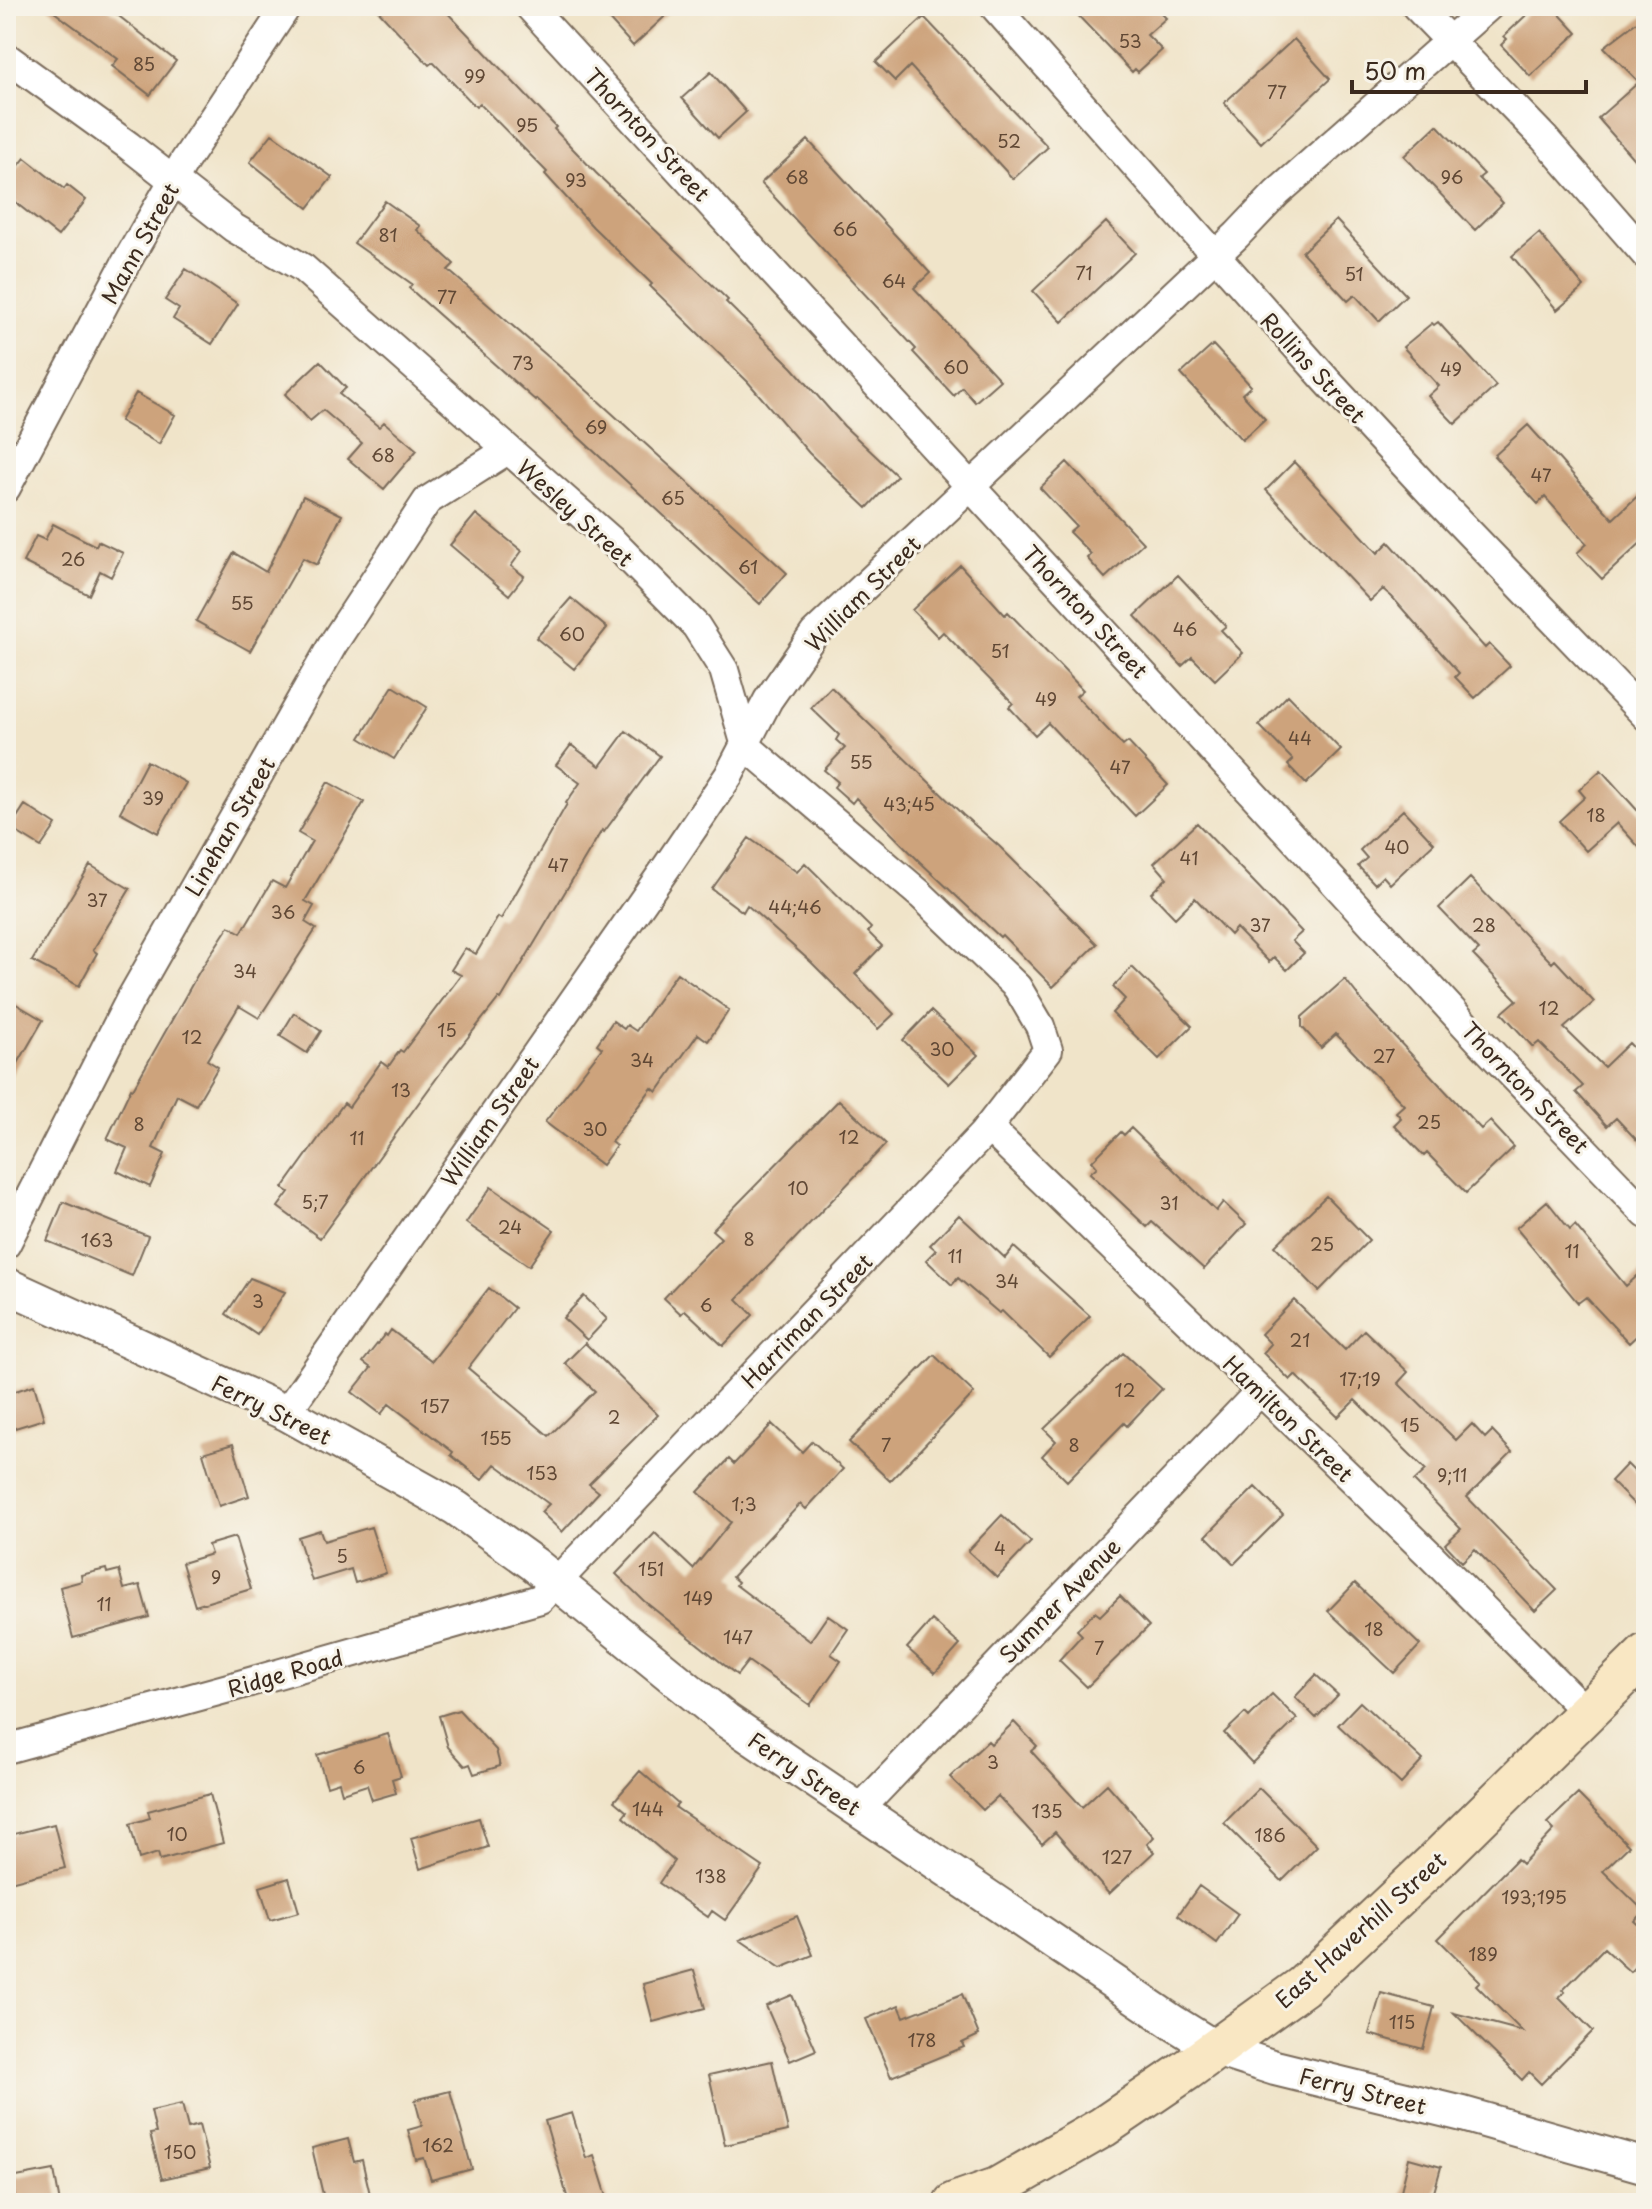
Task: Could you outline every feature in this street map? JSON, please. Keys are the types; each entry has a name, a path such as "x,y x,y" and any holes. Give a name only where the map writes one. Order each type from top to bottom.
{"main road":[{"name":"East Haverhill Street","path":"954,2203 1002,2196 1303,1986 1350,1944 1646,1654"}],"street":[{"name":"Mann Street","path":"6,488 173,181 287,6"},
{"name":"Thornton Street","path":"529,6 1479,1040 1646,1214"},
{"name":"Rollins Street","path":"994,6 1214,256 1431,493 1646,716"},
{"path":"1416,6 1544,138 1646,255"},
{"name":"William Street","path":"286,1413 668,865 729,775 768,700 814,634 972,487 1277,193 1489,6"},
{"name":"Wesley Street","path":"6,57 129,146 234,228 303,268 506,451 614,543 696,626 724,670 746,746"},
{"name":"Linehan Street","path":"6,1244 129,1002 333,644 427,501 506,451"},
{"name":"Harriman Street","path":"556,1582 988,1127 1048,1050 1040,1026 1017,987 921,895 746,746"},
{"name":"Hamilton Street","path":"988,1127 1586,1712"},
{"name":"Ferry Street","path":"6,1285 286,1413 456,1508 556,1582 726,1720 1216,2049 1275,2068 1463,2114 1646,2166"},
{"name":"Sumner Avenue","path":"859,1810 1260,1391"},
{"name":"Ridge Road","path":"6,1749 540,1599 556,1582"}],"building":[{"path":"46,6 106,6 176,61 150,95 112,66 118,59"},
{"path":"374,6 441,6 596,173 728,300 726,302 793,368 844,426 897,476 867,508 809,453 748,382 593,227 545,174 547,172 480,104 476,107 433,62 429,65"},
{"path":"597,6 676,6 633,46"},
{"path":"1069,6 1154,6 1166,18 1147,35 1162,50 1138,72 1135,69 1132,72"},
{"path":"1536,6 1552,6 1577,33 1530,76 1501,45 1507,39 1504,36"},
{"path":"1646,15 1646,173 1598,118 1639,82 1604,47"},
{"path":"924,17 1048,147 1013,179 910,66 895,81 876,62"},
{"path":"1294,39 1330,79 1261,143 1224,103"},
{"path":"711,72 746,112 718,138 682,98"},
{"path":"1437,125 1484,174 1479,178 1503,203 1475,230 1404,156"},
{"path":"272,134 332,177 308,208 250,162"},
{"path":"808,140 930,273 914,288 1000,380 975,402 962,387 954,396 913,352 916,349 761,183"},
{"path":"25,158 64,189 67,185 86,200 58,236 6,195 6,182"},
{"path":"385,201 420,226 417,230 454,264 448,270 582,386 787,573 760,604 537,399 409,288 412,284 354,243"},
{"path":"1336,220 1406,295 1379,321 1355,295 1348,301 1302,252"},
{"path":"1106,222 1135,253 1062,322 1033,291"},
{"path":"1539,233 1584,287 1557,310 1512,256"},
{"path":"186,269 238,304 212,344 173,319 179,309 165,300"},
{"path":"1438,322 1496,386 1455,424 1428,396 1439,386 1403,347 1432,323"},
{"path":"1213,345 1251,386 1242,394 1265,419 1242,440 1181,374"},
{"path":"320,361 346,388 339,394 379,427 384,422 417,450 384,489 348,459 362,443 323,410 310,421 285,394"},
{"path":"136,393 175,415 159,444 120,421"},
{"path":"1528,425 1613,519 1646,488 1646,538 1602,579 1577,553 1587,544 1545,497 1538,504 1494,456"},
{"path":"1067,462 1143,543 1105,578 1087,558 1091,554 1069,532 1076,526 1040,488"},
{"path":"1294,462 1378,553 1389,542 1485,648 1489,644 1510,666 1475,698 1455,677 1459,673 1392,597 1383,589 1370,601 1266,490"},
{"path":"303,496 342,515 317,565 303,558 250,651 196,621 234,553 266,572"},
{"path":"476,514 522,551 511,566 524,576 509,595 450,545"},
{"path":"53,524 96,546 98,541 123,553 111,577 100,571 89,595 23,562 36,536 45,540"},
{"path":"960,565 1005,615 1008,612 1083,690 1076,696 1123,746 1128,742 1168,785 1135,816 1048,723 1035,735 1009,707 1013,703 943,632 938,637 912,610"},
{"path":"1178,575 1226,626 1221,630 1243,653 1215,680 1192,657 1182,666 1135,616"},
{"path":"571,598 607,628 574,669 536,638"},
{"path":"393,686 427,707 394,759 360,738"},
{"path":"831,687 1097,944 1053,987 856,798 852,803 834,787 838,782 824,770 845,748 836,740 839,735 811,708"},
{"path":"1288,695 1341,750 1306,784 1288,765 1293,760 1259,725"},
{"path":"626,731 660,756 604,832 602,830 501,999 447,1064 320,1238 278,1207 289,1192 283,1188 344,1103 349,1107 381,1062 388,1067 400,1050 403,1052 461,975 451,970 465,948 476,954 498,917 501,919 580,783 556,765 571,745 600,766"},
{"path":"147,761 186,783 158,833 120,812"},
{"path":"1601,770 1646,820 1646,855 1617,823 1586,851 1559,821 1585,797 1579,790"},
{"path":"328,782 364,802 305,901 314,906 305,922 316,929 259,1018 239,1006 207,1060 218,1067 196,1105 177,1095 153,1148 165,1154 150,1187 117,1171 127,1148 107,1139 131,1088 229,926 241,933 272,881 285,888 312,841 298,833"},
{"path":"25,805 56,825 41,847 10,828"},
{"path":"1403,810 1434,843 1390,884 1383,876 1375,884 1358,866 1367,858 1360,850"},
{"path":"1197,823 1302,932 1292,941 1304,953 1287,970 1274,957 1269,962 1236,928 1230,935 1195,898 1175,918 1151,893 1167,878 1154,863"},
{"path":"749,838 797,872 805,863 871,928 868,932 882,946 855,974 894,1014 878,1029 811,962 747,905 743,912 712,889"},
{"path":"90,865 130,889 93,950 97,953 79,986 32,961"},
{"path":"1470,878 1594,1002 1564,1028 1604,1067 1629,1043 1646,1061 1646,1150 1616,1118 1607,1126 1576,1092 1583,1086 1539,1042 1533,1047 1502,1013 1517,1000 1473,955 1479,950 1439,908"},
{"path":"1132,967 1192,1026 1159,1059 1112,1013 1125,999 1113,987"},
{"path":"677,973 729,1010 708,1041 698,1034 657,1092 652,1088 611,1142 616,1146 602,1165 545,1122 602,1048 597,1044 613,1021 624,1029 627,1025 636,1031"},
{"path":"1345,979 1367,1007 1481,1129 1490,1121 1514,1147 1466,1193 1394,1125 1401,1118 1396,1112 1404,1105 1336,1034 1321,1048 1302,1027 1302,1017"},
{"path":"6,998 43,1020 6,1084"},
{"path":"931,1011 978,1055 949,1084 903,1040"},
{"path":"294,1013 321,1031 307,1053 280,1036"},
{"path":"839,1100 886,1144 737,1299 753,1315 723,1346 685,1310 681,1314 664,1298 721,1238 712,1230"},
{"path":"1131,1128 1216,1211 1223,1202 1246,1224 1204,1269 1152,1222 1147,1227 1090,1173 1097,1167 1092,1161 1121,1132 1124,1135"},
{"path":"491,1187 554,1230 529,1266 466,1223"},
{"path":"1326,1196 1369,1240 1319,1291 1275,1246"},
{"path":"1547,1201 1570,1230 1575,1225 1626,1286 1646,1268 1646,1327 1629,1343 1586,1297 1578,1303 1516,1228"},
{"path":"63,1202 148,1236 132,1276 47,1241"},
{"path":"959,1215 1005,1258 1014,1247 1090,1316 1049,1357 1002,1311 999,1313 958,1278 952,1285 926,1260 936,1250 930,1245"},
{"path":"250,1278 285,1292 257,1335 226,1314"},
{"path":"489,1288 514,1308 468,1368 549,1436 595,1391 565,1363 585,1343 658,1415 589,1484 599,1492 562,1532 541,1512 549,1504 495,1464 482,1480 451,1455 453,1452 389,1404 381,1414 352,1392 371,1368 363,1362 385,1334 387,1336 391,1330 432,1361"},
{"path":"584,1296 607,1319 587,1340 563,1318"},
{"path":"1294,1300 1345,1350 1364,1330 1408,1372 1398,1383 1456,1440 1472,1424 1485,1438 1492,1431 1512,1452 1467,1497 1557,1590 1535,1611 1475,1549 1462,1562 1445,1544 1461,1529 1414,1481 1426,1470 1355,1400 1338,1417 1295,1375 1290,1380 1263,1353 1271,1344 1261,1334"},
{"path":"1123,1353 1162,1389 1067,1481 1042,1456 1056,1441 1044,1429"},
{"path":"934,1355 974,1393 890,1481 849,1442"},
{"path":"34,1385 44,1419 12,1429 6,1409 6,1394"},
{"path":"772,1424 802,1452 812,1441 843,1469 806,1509 800,1504 732,1577 738,1582 736,1585 810,1641 828,1615 848,1629 831,1654 841,1661 810,1705 748,1661 737,1675 644,1601 616,1574 655,1533 693,1569 731,1522 698,1492 729,1459 734,1464"},
{"path":"233,1444 249,1496 219,1506 203,1453"},
{"path":"1627,1464 1646,1483 1646,1516 1611,1481"},
{"path":"1255,1487 1283,1515 1234,1564 1206,1536"},
{"path":"1002,1515 1031,1542 997,1578 968,1551"},
{"path":"371,1527 386,1573 355,1583 351,1569 312,1581 298,1537 320,1530 324,1541"},
{"path":"235,1537 251,1589 195,1606 182,1563 211,1554 208,1545"},
{"path":"106,1569 107,1573 119,1570 124,1589 140,1585 149,1617 73,1638 60,1587 82,1581 81,1575"},
{"path":"1355,1583 1420,1645 1394,1673 1328,1611"},
{"path":"1120,1596 1149,1626 1087,1687 1059,1660 1082,1635 1077,1630 1095,1612 1100,1616"},
{"path":"932,1620 960,1645 935,1673 907,1648"},
{"path":"1316,1675 1338,1695 1316,1718 1295,1697"},
{"path":"1272,1694 1297,1719 1252,1763 1224,1733 1245,1713 1249,1717"},
{"path":"1360,1702 1423,1760 1401,1784 1338,1725"},
{"path":"459,1710 496,1750 500,1766 474,1774 470,1764 465,1766 448,1747 439,1716"},
{"path":"1014,1722 1037,1746 1031,1751 1082,1807 1107,1784 1154,1837 1147,1844 1154,1852 1109,1894 1055,1832 1042,1844 998,1796 983,1810 950,1777 988,1741 991,1744"},
{"path":"388,1734 401,1776 392,1779 396,1793 372,1800 367,1785 342,1793 339,1782 327,1786 317,1755"},
{"path":"640,1771 678,1804 675,1807 763,1867 725,1920 712,1911 708,1917 659,1883 674,1861 623,1817 627,1812 614,1801"},
{"path":"1259,1788 1317,1846 1282,1881 1224,1823"},
{"path":"210,1794 223,1843 160,1860 158,1853 139,1859 130,1824 150,1818 148,1811"},
{"path":"1578,1794 1629,1846 1603,1871 1644,1911 1634,1921 1646,1932 1646,1955 1630,1972 1604,1948 1563,1990 1565,1992 1559,1997 1593,2031 1541,2084 1529,2072 1522,2080 1454,2013 1522,2031 1476,1985 1480,1981 1438,1939 1517,1859 1522,1864 1554,1830 1547,1823"},
{"path":"479,1818 488,1847 420,1869 411,1838"},
{"path":"54,1824 65,1868 6,1883 6,1836"},
{"path":"289,1878 299,1912 270,1920 260,1887"},
{"path":"1199,1886 1238,1914 1217,1944 1178,1915"},
{"path":"797,1916 813,1955 781,1968 740,1940"},
{"path":"694,1970 705,2008 653,2022 643,1984"},
{"path":"1381,1993 1434,2007 1423,2049 1369,2034"},
{"path":"962,1994 979,2035 962,2043 964,2047 891,2077 866,2019 899,2005 904,2017"},
{"path":"792,1995 816,2050 790,2061 766,2006"},
{"path":"772,2061 788,2131 725,2145 709,2075"},
{"path":"450,2091 472,2169 431,2180 424,2158 416,2160 408,2130 422,2126 415,2100"},
{"path":"182,2104 188,2128 199,2125 210,2168 162,2179 150,2134 156,2133 151,2111"},
{"path":"572,2113 586,2158 594,2155 609,2203 569,2203 545,2121"},
{"path":"348,2139 354,2162 362,2160 372,2203 325,2203 312,2148"},
{"path":"1409,2158 1441,2167 1431,2203 1398,2203"},
{"path":"54,2170 60,2203 16,2203 11,2178"}]}
